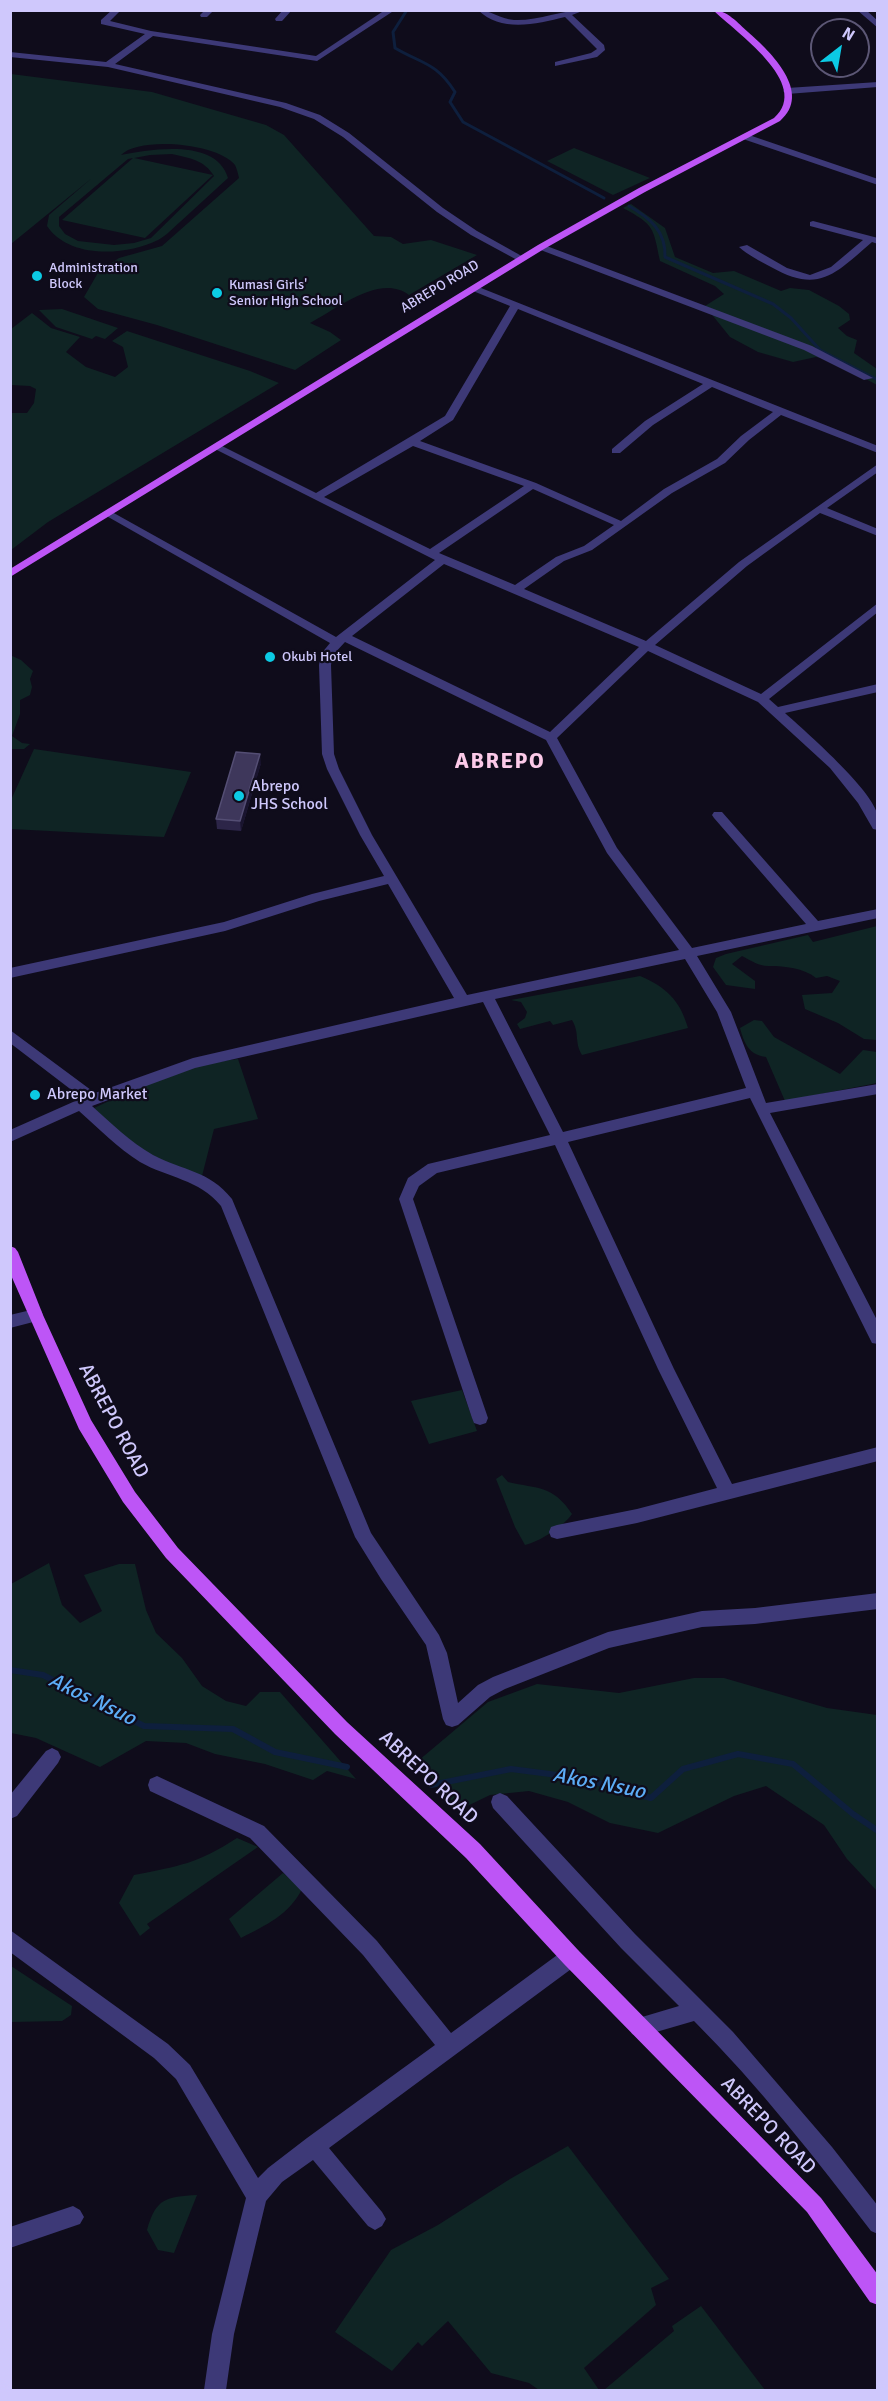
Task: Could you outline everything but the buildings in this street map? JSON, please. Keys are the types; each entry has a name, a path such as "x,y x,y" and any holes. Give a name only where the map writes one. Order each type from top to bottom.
{"main road":[{"path":"717,10 766,54 781,73 788,91"},
{"name":"ABREPO ROAD","path":"10,574 541,247 779,117 787,104 788,91"},
{"name":"ABREPO ROAD","path":"10,1252 35,1315 85,1424 129,1497 172,1553 341,1728 473,1851 571,1957 814,2205 878,2295"}],"street":[{"path":"117,10 104,22 151,33 316,59 391,10"},
{"path":"279,19 288,10"},
{"path":"482,10 493,20 504,23 581,10"},
{"path":"861,10 878,26"},
{"path":"558,64 594,55 601,50 601,47 567,14"},
{"path":"108,66 151,33"},
{"path":"10,54 108,66 283,105 317,117 353,140 440,210 474,233 522,259"},
{"path":"788,91 878,84"},
{"path":"746,137 878,182"},
{"path":"813,224 874,240"},
{"path":"744,247 794,277 812,280 835,270 874,240"},
{"path":"541,247 808,348 868,378"},
{"path":"476,289 878,450"},
{"path":"316,497 449,418 516,305"},
{"path":"616,451 649,423 711,383"},
{"path":"514,591 560,559 588,548 668,491 721,462 745,438 780,411"},
{"path":"412,442 532,485 622,525"},
{"path":"216,447 437,556 514,591 647,646 762,699 834,765 878,826"},
{"path":"551,737 647,646 743,564 878,467"},
{"path":"463,1001 366,835 333,769 328,754 325,665 327,654 340,640 437,556 532,485"},
{"path":"819,509 878,533"},
{"path":"108,514 340,640 551,737 612,849 689,954 724,1012 760,1109 878,1338"},
{"path":"762,699 878,606"},
{"path":"777,711 878,688"},
{"path":"862,801 878,797"},
{"path":"718,815 816,927"},
{"path":"10,972 225,926 317,897 392,879"},
{"path":"10,1137 86,1102 193,1062 463,1001 878,913"},
{"path":"487,997 526,1067 689,1421 727,1492"},
{"path":"10,1035 146,1158 201,1179 217,1189 227,1203 364,1537 387,1574 425,1626 435,1647 452,1719 491,1687 608,1640 702,1618 755,1616 878,1600"},
{"path":"760,1109 878,1089"},
{"path":"480,1418 406,1199 413,1182 434,1168 753,1092"},
{"path":"10,1322 35,1315"},
{"path":"557,1532 637,1516 878,1454"},
{"path":"10,1810 52,1757"},
{"path":"157,1785 257,1832 370,1948 448,2046"},
{"path":"500,1802 628,1941 698,2010 770,2089 825,2154 878,2224"},
{"path":"10,1940 161,2051 183,2072 257,2196"},
{"path":"215,2391 223,2334 257,2196 275,2175 314,2145 571,1957"},
{"path":"639,2027 698,2010"},
{"path":"314,2145 375,2219"},
{"path":"10,2238 73,2217"}],"green space":[{"path":"11,74 152,92 266,125 284,135 374,236 391,237 403,244 431,240 477,255 409,295 398,289 372,290 310,323 341,340 295,370 157,325 98,309 84,297 99,271 119,258 162,246 239,178 235,165 226,157 213,151 160,144 144,145 130,149 121,155 165,149 197,152 211,157 221,165 228,178 158,240 130,249 99,251 83,249 57,237 47,226 49,215 92,178 11,244","holes":["172,154 191,158 201,163 206,166 214,176 151,238 114,245 78,241 65,234 59,226 59,217 128,159 133,158 62,220 145,238 213,175 134,158"]},
{"path":"574,148 650,178 613,195 547,161"},
{"path":"631,204 665,228 675,257 713,273 734,271 781,291 790,288 809,290 839,306 849,314 850,320 838,328 847,336 857,340 854,353 877,369 877,385 830,360 816,357 793,362 758,352 730,337 705,306 724,294 715,286 660,261 651,228 623,208"},
{"path":"62,309 118,328 105,339 96,336 92,339 56,327 39,310"},
{"path":"32,313 51,328 80,337 66,352 86,367 115,377 128,367 123,347 112,341 127,331 250,371 279,383 48,522 11,550 11,413 27,413 34,403 36,389 30,386 11,385 11,329"},
{"path":"10,655 21,660 33,671 30,679 32,687 30,695 20,700 20,714 12,736 22,743 30,744 24,749 11,749"},
{"path":"34,749 191,772 164,837 11,829 11,800"},
{"path":"877,926 877,1040 864,1039 838,1023 805,1009 802,995 832,993 840,981 827,976 816,978 794,968 755,963 742,956 732,964 755,981 755,989 726,985 713,967 716,958 726,954 808,935 813,942"},
{"path":"640,976 671,996 681,1010 688,1028 582,1055 572,1020 553,1025 550,1021 520,1029 517,1024 525,1018 527,1012 521,1002 511,1000"},
{"path":"754,1020 762,1021 774,1037 840,1074 863,1050 877,1052 877,1083 785,1101 766,1057 751,1051 743,1039 740,1028"},
{"path":"238,1059 258,1119 214,1129 202,1176 159,1161 128,1143 94,1108 182,1071"},
{"path":"462,1390 477,1431 429,1444 411,1401"},
{"path":"502,1475 508,1482 551,1493 572,1514 551,1533 525,1545 515,1527 496,1479"},
{"path":"49,1563 62,1605 80,1623 102,1611 84,1575 119,1564 135,1564 146,1610 156,1633 182,1658 202,1686 226,1701 246,1706 260,1692 280,1692 356,1779 327,1771 313,1780 265,1764 215,1754 186,1743 146,1741 100,1767 36,1738 11,1733 11,1584"},
{"path":"694,1678 724,1678 827,1708 877,1715 877,1891 847,1859 824,1825 766,1786 734,1796 658,1833 610,1823 568,1802 529,1791 490,1795 459,1810 418,1761 488,1702 537,1684 619,1693"},
{"path":"237,1838 258,1847 147,1924 150,1928 140,1936 119,1903 134,1875 199,1859"},
{"path":"283,1873 302,1889 297,1898 284,1913 241,1938 229,1919"},
{"path":"11,1966 72,2006 71,2015 62,2021 11,2022"},
{"path":"568,2146 669,2279 651,2288 656,2305 584,2368 599,2390 539,2390 529,2383 491,2373 448,2321 422,2346 418,2342 392,2371 335,2332 391,2250 438,2225 510,2179"},
{"path":"197,2195 174,2253 158,2250 147,2230 154,2211 164,2201"},
{"path":"701,2306 765,2390 604,2390 674,2331 672,2326"}],"waterway":[{"path":"407,10 393,32 395,48 435,69 448,82 455,92 450,102 463,122 604,198"},
{"path":"629,206 644,215 660,233 665,248 665,257 773,304 791,318 820,350 878,380"},
{"name":"Akos Nsuo","path":"10,1670 43,1675 144,1726 233,1729 275,1752 347,1767"},
{"name":"Akos Nsuo","path":"431,1785 511,1769 581,1778 651,1798 683,1769 738,1754 793,1764 853,1814 878,1831"}],"place":[{"name":"Administration Block","path":"37,276"},
{"name":"Kumasi Girls' Senior High School","path":"217,293"},
{"name":"Okubi Hotel","path":"270,657"},
{"name":"Abrepo JHS School","path":"239,796"},
{"name":"Abrepo Market","path":"35,1095"}],"district":[{"name":"ABREPO","path":"500,762"}]}
